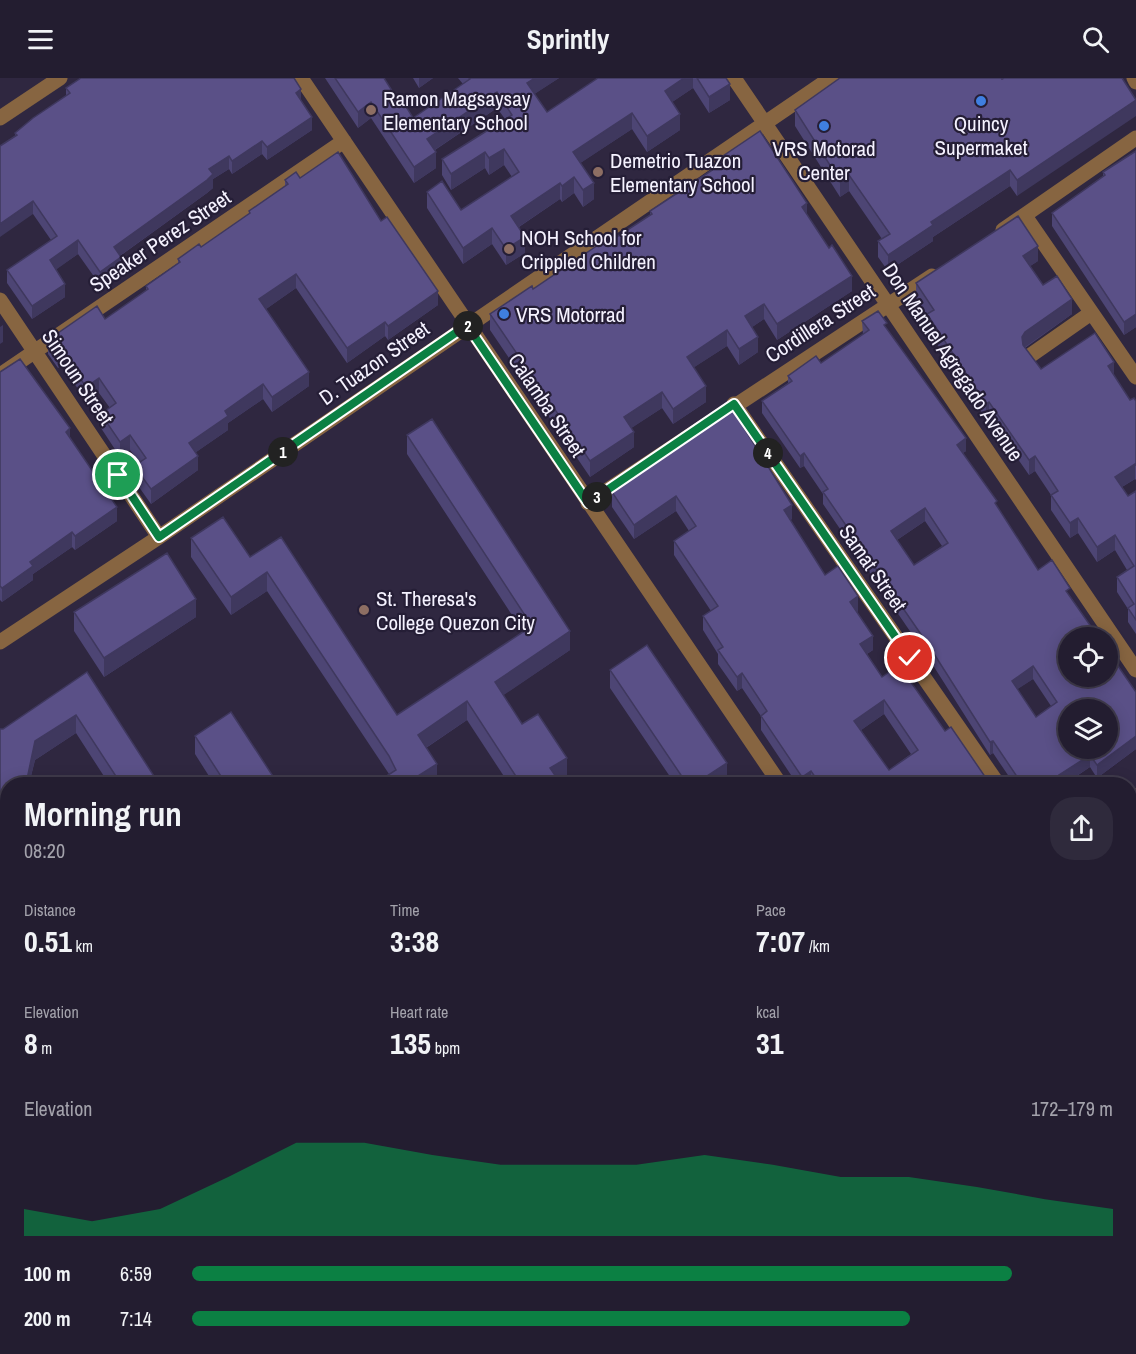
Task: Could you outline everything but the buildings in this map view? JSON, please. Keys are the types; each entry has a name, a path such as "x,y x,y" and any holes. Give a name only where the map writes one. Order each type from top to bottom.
{"street":[{"path":"0,118 60,78"},
{"name":"Calamba Street","path":"301,78 775,777"},
{"name":"Don Manuel Agregado Avenue","path":"734,78 889,303 1136,670"},
{"name":"D. Tuazon Street","path":"0,642 159,537 831,78"},
{"path":"986,241 1136,138"},
{"name":"Speaker Perez Street","path":"0,375 344,141"},
{"path":"1025,216 1136,377"},
{"name":"Cordillera Street","path":"588,503 734,404 947,266"},
{"name":"Simoun Street","path":"0,300 159,537"},
{"path":"1031,355 1091,313"},
{"name":"Samat Street","path":"734,404 993,777"}],"place":[{"name":"Quincy Supermaket","path":"981,101"},
{"name":"Ramon Magsaysay Elementary School","path":"371,110"},
{"name":"VRS Motorad Center","path":"824,126"},
{"name":"Demetrio Tuazon Elementary School","path":"598,172"},
{"name":"NOH School for Crippled Children","path":"509,249"},
{"name":"VRS Motorrad","path":"504,314"},
{"name":"St. Theresa's College Quezon City","path":"364,610"}],"route":[{"path":"118,475 159,537 467,325 588,503 734,404 910,658"}]}
